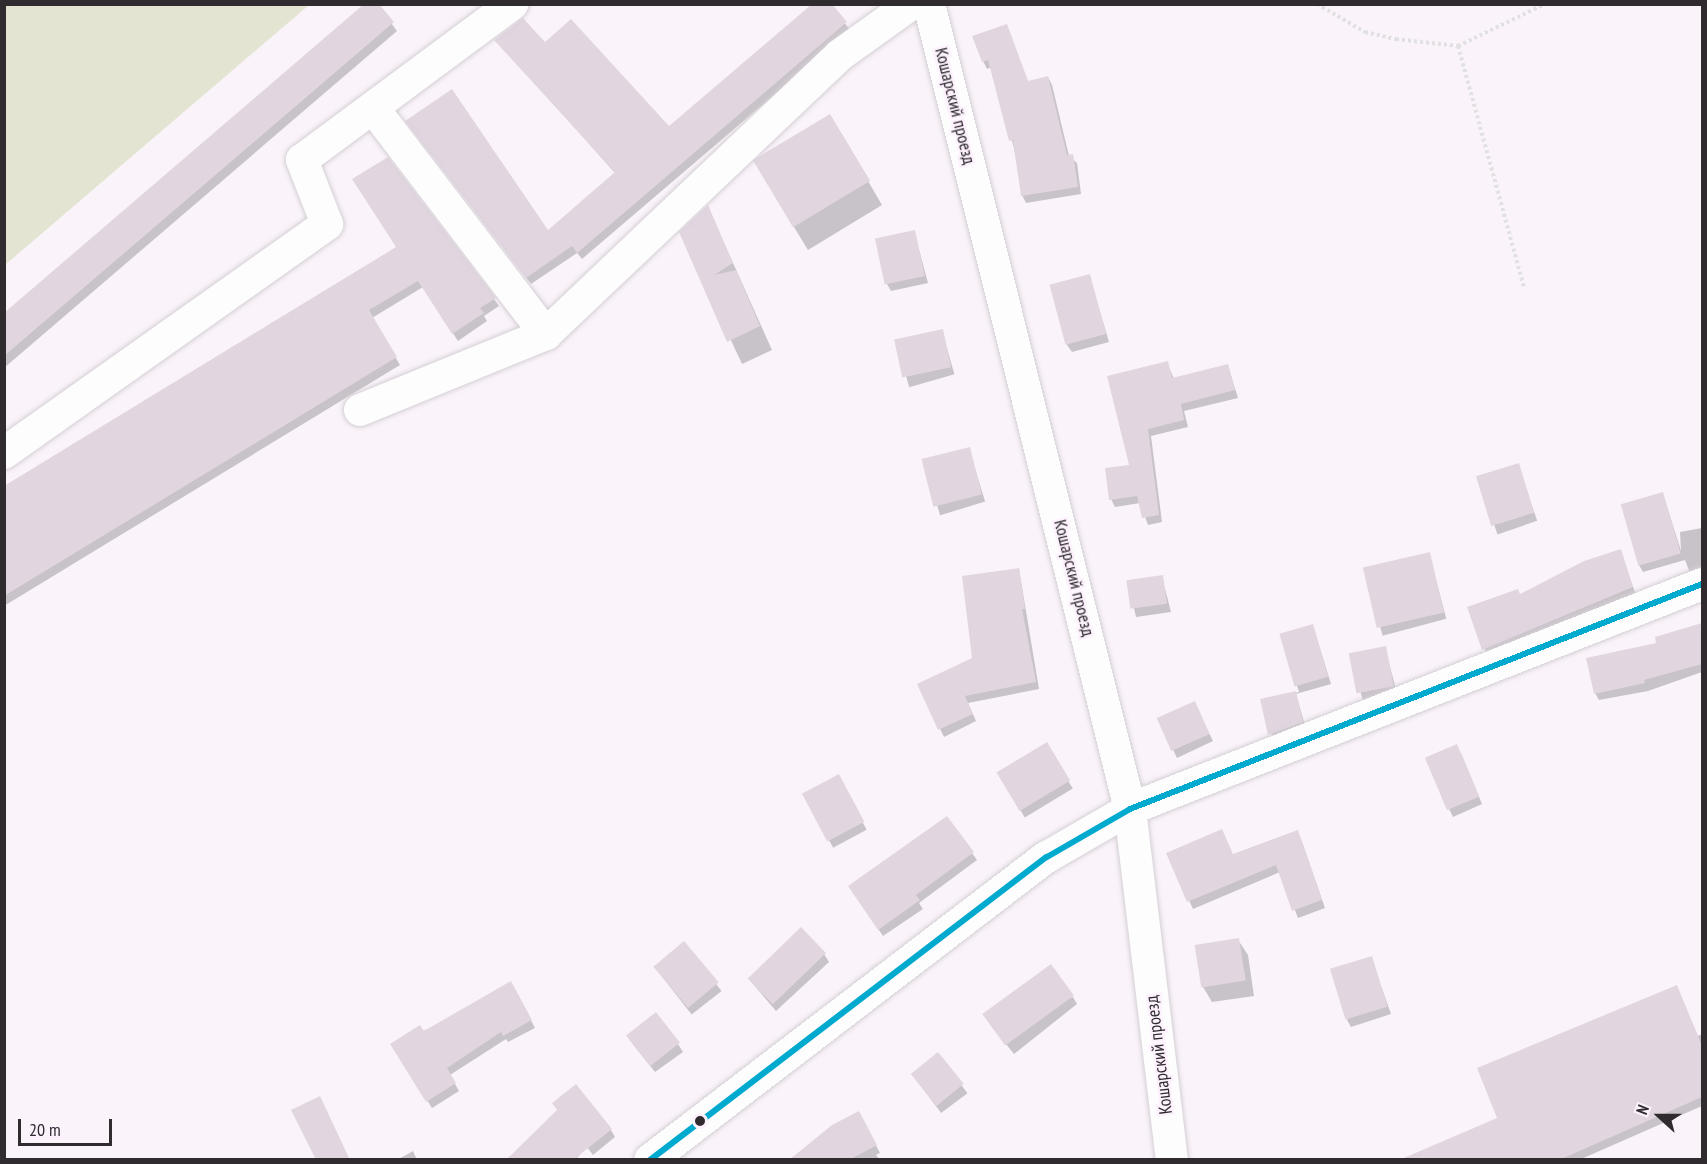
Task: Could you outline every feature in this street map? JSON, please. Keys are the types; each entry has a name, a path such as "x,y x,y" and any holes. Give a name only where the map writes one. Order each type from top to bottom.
{"street":[{"path":"4,453 327,224 303,160 512,4"},
{"path":"360,410 546,333 840,55 911,4"},
{"name":"Кошарский проезд","path":"929,4 1130,809 1172,1160"},
{"path":"373,108 546,333"},
{"path":"650,1160 1047,857 1130,809 1702,584"}],"path":[{"path":"1317,4 1365,32 1396,39 1458,46 1545,4"},
{"path":"1458,46 1524,287"}],"green space":[{"path":"5,4 309,4 309,5 5,265"}],"building":[{"path":"364,4 379,4 394,22 4,356 4,313"},
{"path":"812,4 832,4 847,22 577,253 572,246 526,278 405,121 452,89 548,230 615,172 494,40 523,18 545,42 571,19 669,126"},
{"path":"1007,24 1028,81 1048,76 1067,155 1073,154 1078,187 1021,196 1013,140 1009,141 988,60 982,62 972,36"},
{"path":"830,114 870,181 793,227 753,160"},
{"path":"388,157 496,298 480,308 484,313 452,334 418,281 369,310 397,357 4,596 4,486 396,247 352,179"},
{"path":"708,205 733,263 714,275 736,270 760,326 727,342 679,232"},
{"path":"915,230 925,276 885,284 875,239"},
{"path":"1090,274 1106,334 1065,345 1049,285"},
{"path":"943,329 951,367 902,378 894,339"},
{"path":"1168,361 1172,378 1228,364 1235,390 1181,404 1184,420 1148,429 1159,515 1142,518 1137,496 1109,500 1105,468 1129,465 1107,376"},
{"path":"970,447 982,495 933,507 921,459"},
{"path":"1519,463 1534,513 1491,526 1476,476"},
{"path":"1663,492 1681,554 1638,566 1621,504"},
{"path":"1621,549 1633,587 1482,650 1467,607 1518,589 1520,594 1584,561"},
{"path":"1430,552 1444,612 1377,628 1363,568"},
{"path":"1019,568 1025,609 1022,609 1036,682 965,696 973,714 938,730 917,684 972,658 962,576"},
{"path":"1163,575 1167,604 1130,609 1126,580"},
{"path":"1702,623 1702,664 1644,680 1645,683 1594,694 1586,658 1656,643 1655,637"},
{"path":"1313,624 1328,677 1295,687 1279,634"},
{"path":"1386,646 1394,686 1357,693 1349,653"},
{"path":"1296,691 1303,722 1268,735 1260,699"},
{"path":"1195,701 1210,734 1171,751 1157,718"},
{"path":"1047,742 1070,781 1020,811 996,772"},
{"path":"1457,744 1479,796 1447,810 1425,758"},
{"path":"839,774 864,822 827,841 802,794"},
{"path":"947,816 974,852 916,895 920,900 878,930 848,886"},
{"path":"1222,829 1233,854 1298,830 1322,900 1292,911 1276,865 1187,902 1166,853"},
{"path":"801,927 826,953 773,1004 748,978"},
{"path":"1239,938 1246,980 1201,988 1195,945"},
{"path":"684,941 719,982 688,1008 653,967"},
{"path":"1372,956 1387,1007 1345,1020 1330,969"},
{"path":"1051,964 1074,996 1005,1046 982,1014"},
{"path":"511,981 532,1020 503,1036 501,1032 447,1068 456,1083 426,1102 390,1044 420,1025 424,1031"},
{"path":"1677,985 1702,1046 1702,1097 1559,1160 1399,1160 1497,1118 1477,1068"},
{"path":"656,1012 680,1043 650,1066 626,1035"},
{"path":"938,1052 964,1084 937,1106 911,1074"},
{"path":"576,1084 612,1129 573,1160 506,1160 557,1110 552,1103"},
{"path":"320,1096 350,1160 316,1160 291,1110"},
{"path":"859,1111 877,1145 849,1160 789,1160 832,1125"}],"transit line":[{"path":"650,1160 1047,857 1130,809 1702,584"}]}
